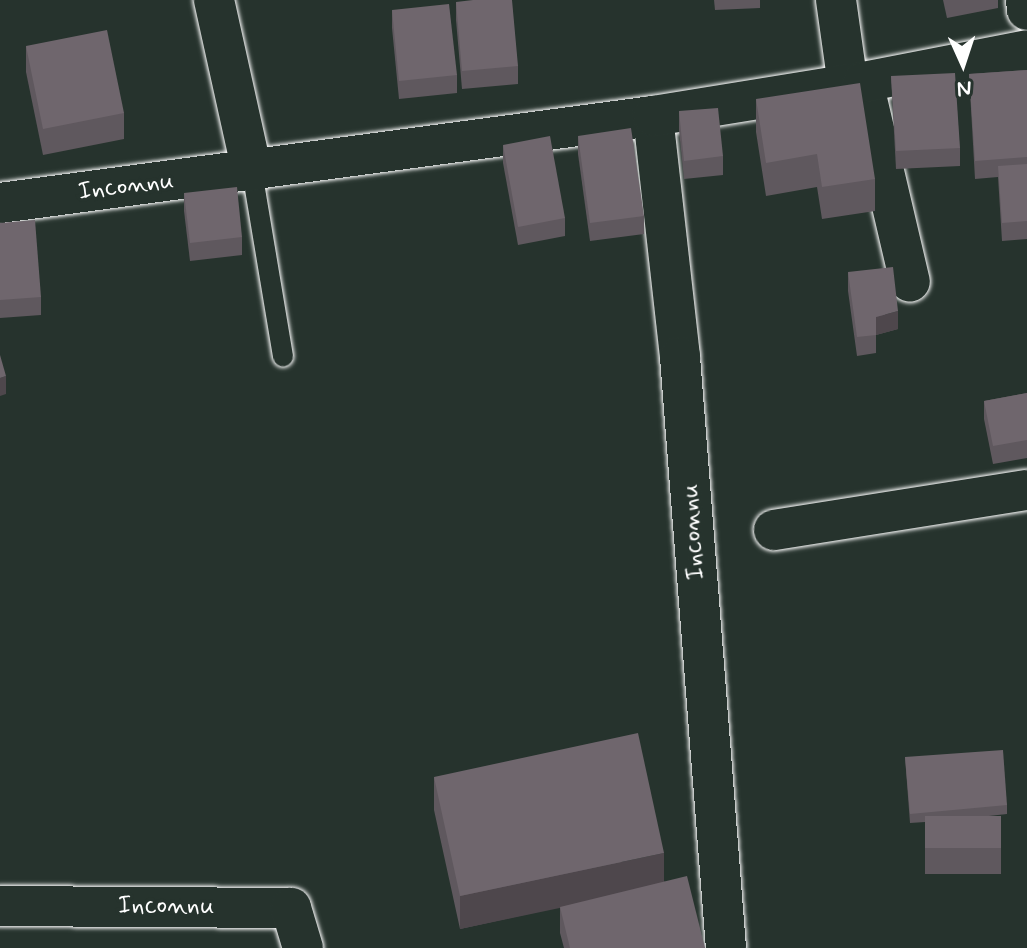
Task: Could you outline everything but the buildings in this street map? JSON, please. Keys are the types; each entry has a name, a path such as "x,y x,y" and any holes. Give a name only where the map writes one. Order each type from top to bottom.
{"street":[{"path":"214,0 252,171"},
{"path":"836,0 855,84 910,282"},
{"path":"1026,0 1027,10"},
{"name":"Inconnu","path":"0,203 653,116 855,84 1027,50"},
{"name":"Inconnu","path":"653,116 680,357 726,948"},
{"path":"774,530 1027,490"},
{"name":"Inconnu","path":"0,906 291,908 303,948"}],"lane":[{"path":"252,171 283,356"}]}
